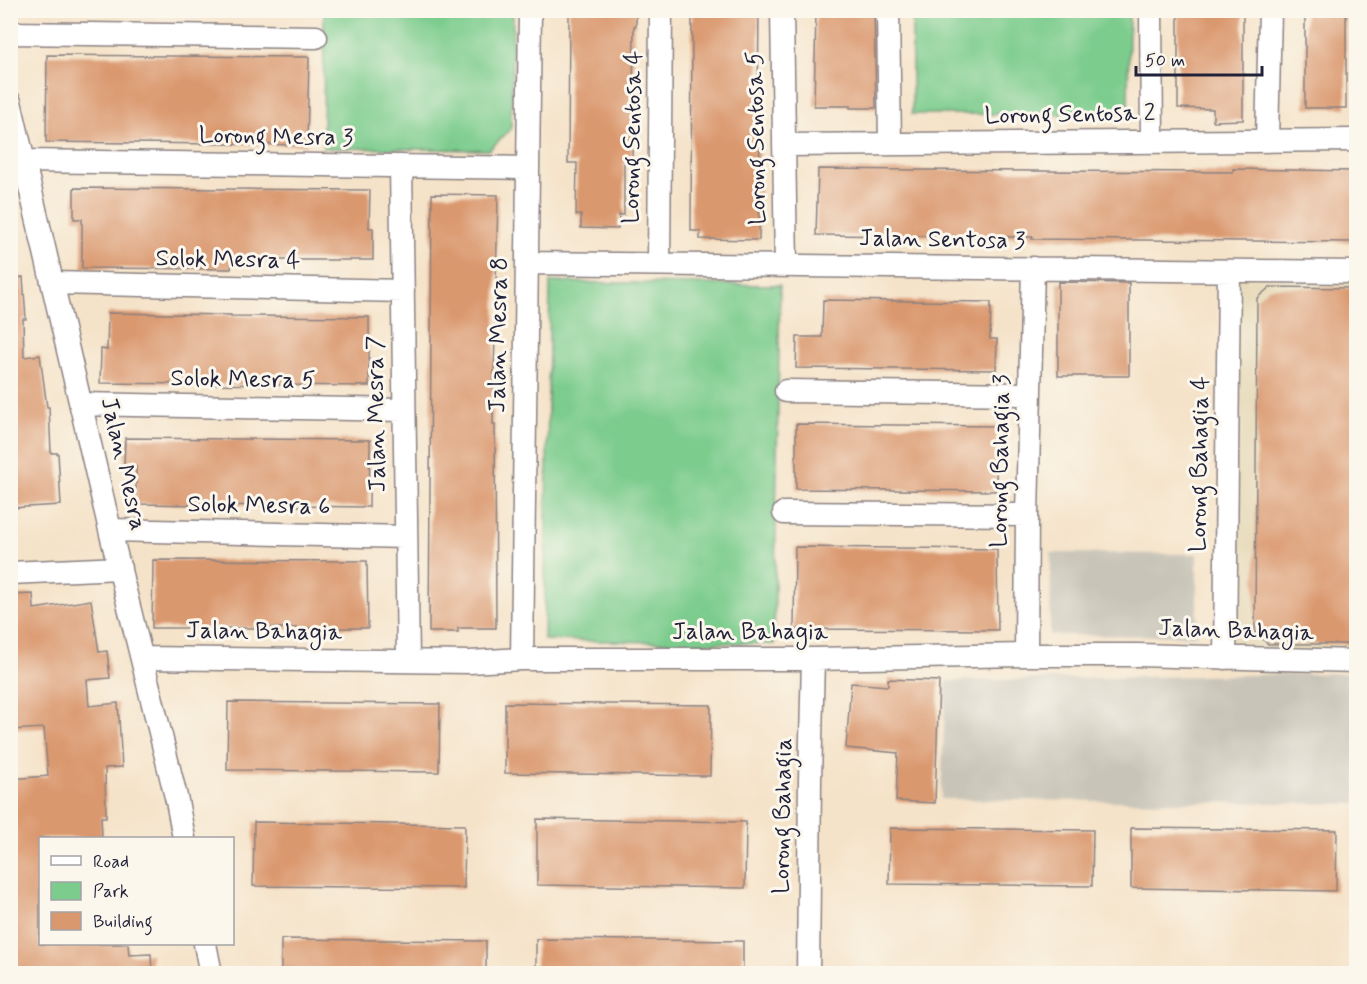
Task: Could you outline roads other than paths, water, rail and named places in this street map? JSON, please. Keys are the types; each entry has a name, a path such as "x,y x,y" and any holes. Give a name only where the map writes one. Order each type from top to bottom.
{"street":[{"name":"Jalan Mesra 8","path":"522,659 530,10"},
{"name":"Lorong Sentosa 4","path":"659,264 661,10"},
{"name":"Lorong Sentosa 5","path":"782,10 786,266"},
{"path":"888,10 890,144"},
{"path":"1151,10 1152,142"},
{"path":"1267,141 1270,10"},
{"path":"10,33 316,37"},
{"name":"Jalan Mesra","path":"10,102 184,837"},
{"name":"Lorong Sentosa 2","path":"784,145 1356,140"},
{"name":"Lorong Mesra 3","path":"24,161 528,168"},
{"name":"Jalan Mesra 7","path":"401,166 408,661"},
{"name":"Jalan Sentosa 3","path":"527,263 1356,273"},
{"name":"Lorong Bahagia 3","path":"1026,655 1026,515 1033,268"},
{"name":"Lorong Bahagia 4","path":"1225,658 1229,271"},
{"name":"Solok Mesra 4","path":"53,283 403,291"},
{"path":"786,391 1029,394"},
{"name":"Solok Mesra 5","path":"81,404 404,410"},
{"path":"784,513 1026,515"},
{"name":"Solok Mesra 6","path":"110,530 406,537"},
{"path":"10,573 120,568"},
{"name":"Jalan Bahagia","path":"142,658 470,662 522,659 813,659 1138,655 1356,661"},
{"name":"Lorong Bahagia","path":"808,974 813,659"},
{"path":"205,945 211,974"}]}
